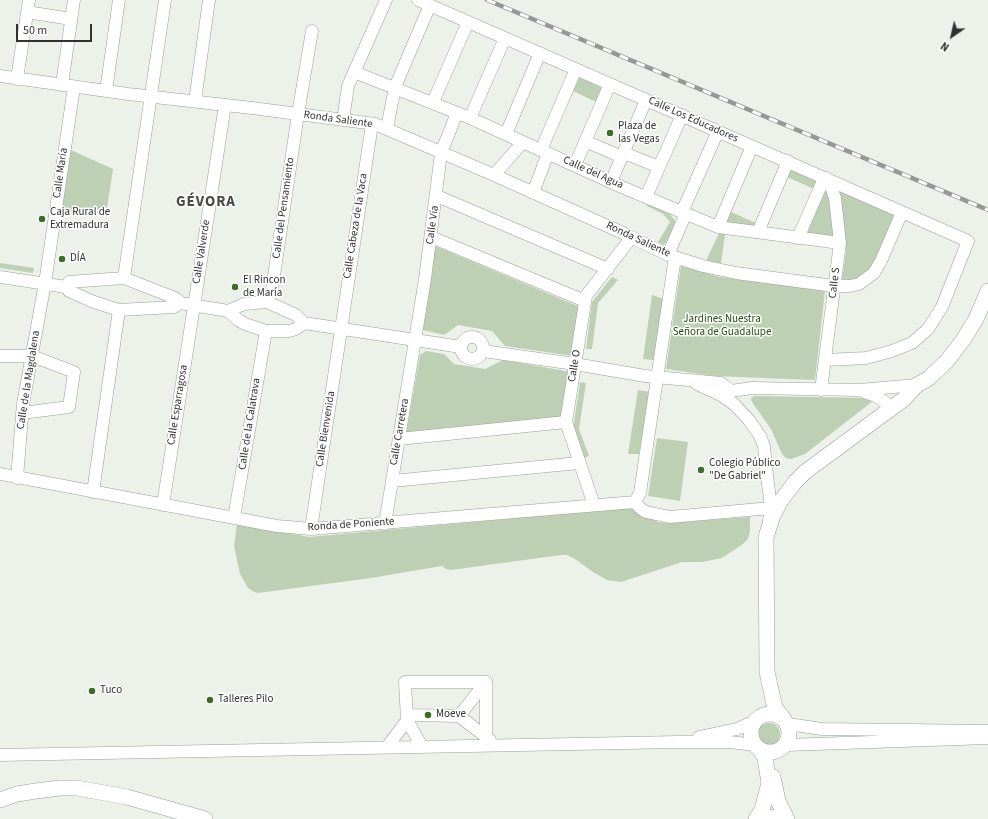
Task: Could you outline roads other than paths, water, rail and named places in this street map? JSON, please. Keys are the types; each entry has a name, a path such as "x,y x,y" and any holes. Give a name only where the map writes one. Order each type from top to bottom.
{"highway":[{"path":"763,819 783,819"}],"main road":[{"path":"787,819 778,801 774,782 774,766 790,734 786,721 775,708 767,672 766,568 768,531 780,502 795,482 805,472 904,399 917,385 929,378 947,361 963,340 976,319 988,291"},
{"path":"756,819 762,810 769,782 765,758 752,738 751,732 752,726 757,719 767,672"},
{"path":"757,719 769,714 777,715 786,721"},
{"path":"758,747 767,752 773,752 783,748"},
{"path":"0,800 17,794 36,791 60,788 78,788 127,797 205,819"}],"street":[{"path":"17,79 29,0"},
{"name":"Calle María","path":"45,283 68,86 71,19 74,0"},
{"path":"106,91 119,0"},
{"path":"124,278 165,0"},
{"path":"195,101 209,0"},
{"path":"343,120 348,86 386,0"},
{"name":"Calle Los Educadores","path":"418,0 968,240 942,307 928,329 912,343 892,351 866,358 825,360"},
{"path":"386,128 396,87 430,5"},
{"path":"27,12 71,19"},
{"path":"433,102 468,22"},
{"name":"Calle del Pensamiento","path":"267,302 272,289 312,31"},
{"path":"470,118 505,38"},
{"path":"506,134 540,53"},
{"path":"533,192 544,151 576,69"},
{"name":"Calle del Agua","path":"354,72 433,102 611,182 718,227 840,243"},
{"name":"Ronda Saliente","path":"0,80 17,79 372,124 386,128 533,192 671,256 703,266 736,273 834,286 850,286 859,284 874,273 881,261 902,212"},
{"path":"575,165 610,84"},
{"path":"611,182 646,100"},
{"name":"Calle Valverde","path":"194,304 225,105"},
{"name":"Calle Vía","path":"416,340 437,196 441,153 457,113"},
{"path":"646,197 682,115"},
{"name":"Calle Cabeza de la Vaca","path":"341,328 372,124"},
{"path":"718,131 684,213 671,256 657,377 640,493 635,502 646,512 670,517 768,509"},
{"path":"494,175 523,142"},
{"path":"585,142 659,167"},
{"path":"718,227 752,146"},
{"path":"758,232 788,161"},
{"path":"798,238 822,183 826,178"},
{"name":"Calle S","path":"821,390 840,243 835,198 826,178"},
{"path":"437,196 608,268"},
{"path":"431,237 585,301"},
{"name":"Calle O","path":"594,505 566,422 586,296 631,238"},
{"path":"0,277 66,287 68,291 94,302 119,310 174,307 180,303 194,304 228,311 245,324 266,331 288,331 296,329 304,322"},
{"path":"66,287 69,282 124,278 175,298 180,303"},
{"name":"Calle de la Magdalena","path":"17,478 22,413 45,283"},
{"path":"228,311 244,304 267,302 296,315 304,322 461,347 466,339 475,338 482,344 483,351 657,377 691,380 729,395 741,403 748,411 764,446 768,531"},
{"name":"Calle Esparragosa","path":"163,505 194,304"},
{"path":"93,492 119,310"},
{"name":"Calle Bienvenida","path":"311,529 341,328"},
{"name":"Calle de la Calatrava","path":"234,518 266,331"},
{"name":"Calle Carretera","path":"385,524 416,340"},
{"path":"0,356 32,356 74,372 69,407 22,413"},
{"path":"729,395 752,388 859,390 917,385"},
{"path":"741,403 746,389"},
{"path":"859,390 876,396 886,403 888,411"},
{"path":"729,395 734,404 749,420 760,436"},
{"path":"399,439 566,422"},
{"path":"392,481 579,463"},
{"name":"Ronda de Poniente","path":"0,474 278,526 311,529 635,502"},
{"path":"422,747 406,720 405,682 486,682"},
{"path":"459,716 486,682"},
{"path":"486,682 486,738"},
{"path":"387,747 411,715 459,716 486,738 498,745"},
{"path":"678,742 737,729 757,719"},
{"path":"786,721 822,730 988,731"},
{"path":"783,748 988,738"},
{"path":"0,755 678,742 730,742 758,747"}],"railway":[{"path":"487,0 988,210"}],"place":[{"name":"Plaza de las Vegas","path":"610,133"},
{"name":"Caja Rural de Extremadura","path":"42,219"},
{"name":"DÍA","path":"62,259"},
{"name":"El Rincon de María","path":"235,287"},
{"name":"Colegio Público \"De Gabriel\"","path":"701,470"},
{"name":"Tuco","path":"92,691"},
{"name":"Talleres Pilo","path":"210,700"},
{"name":"Moeve","path":"428,715"}],"district":[{"name":"GÉVORA","path":"206,203"}],"park label":[{"name":"Jardines Nuestra Señora de Guadalupe","path":"722,326"}]}
